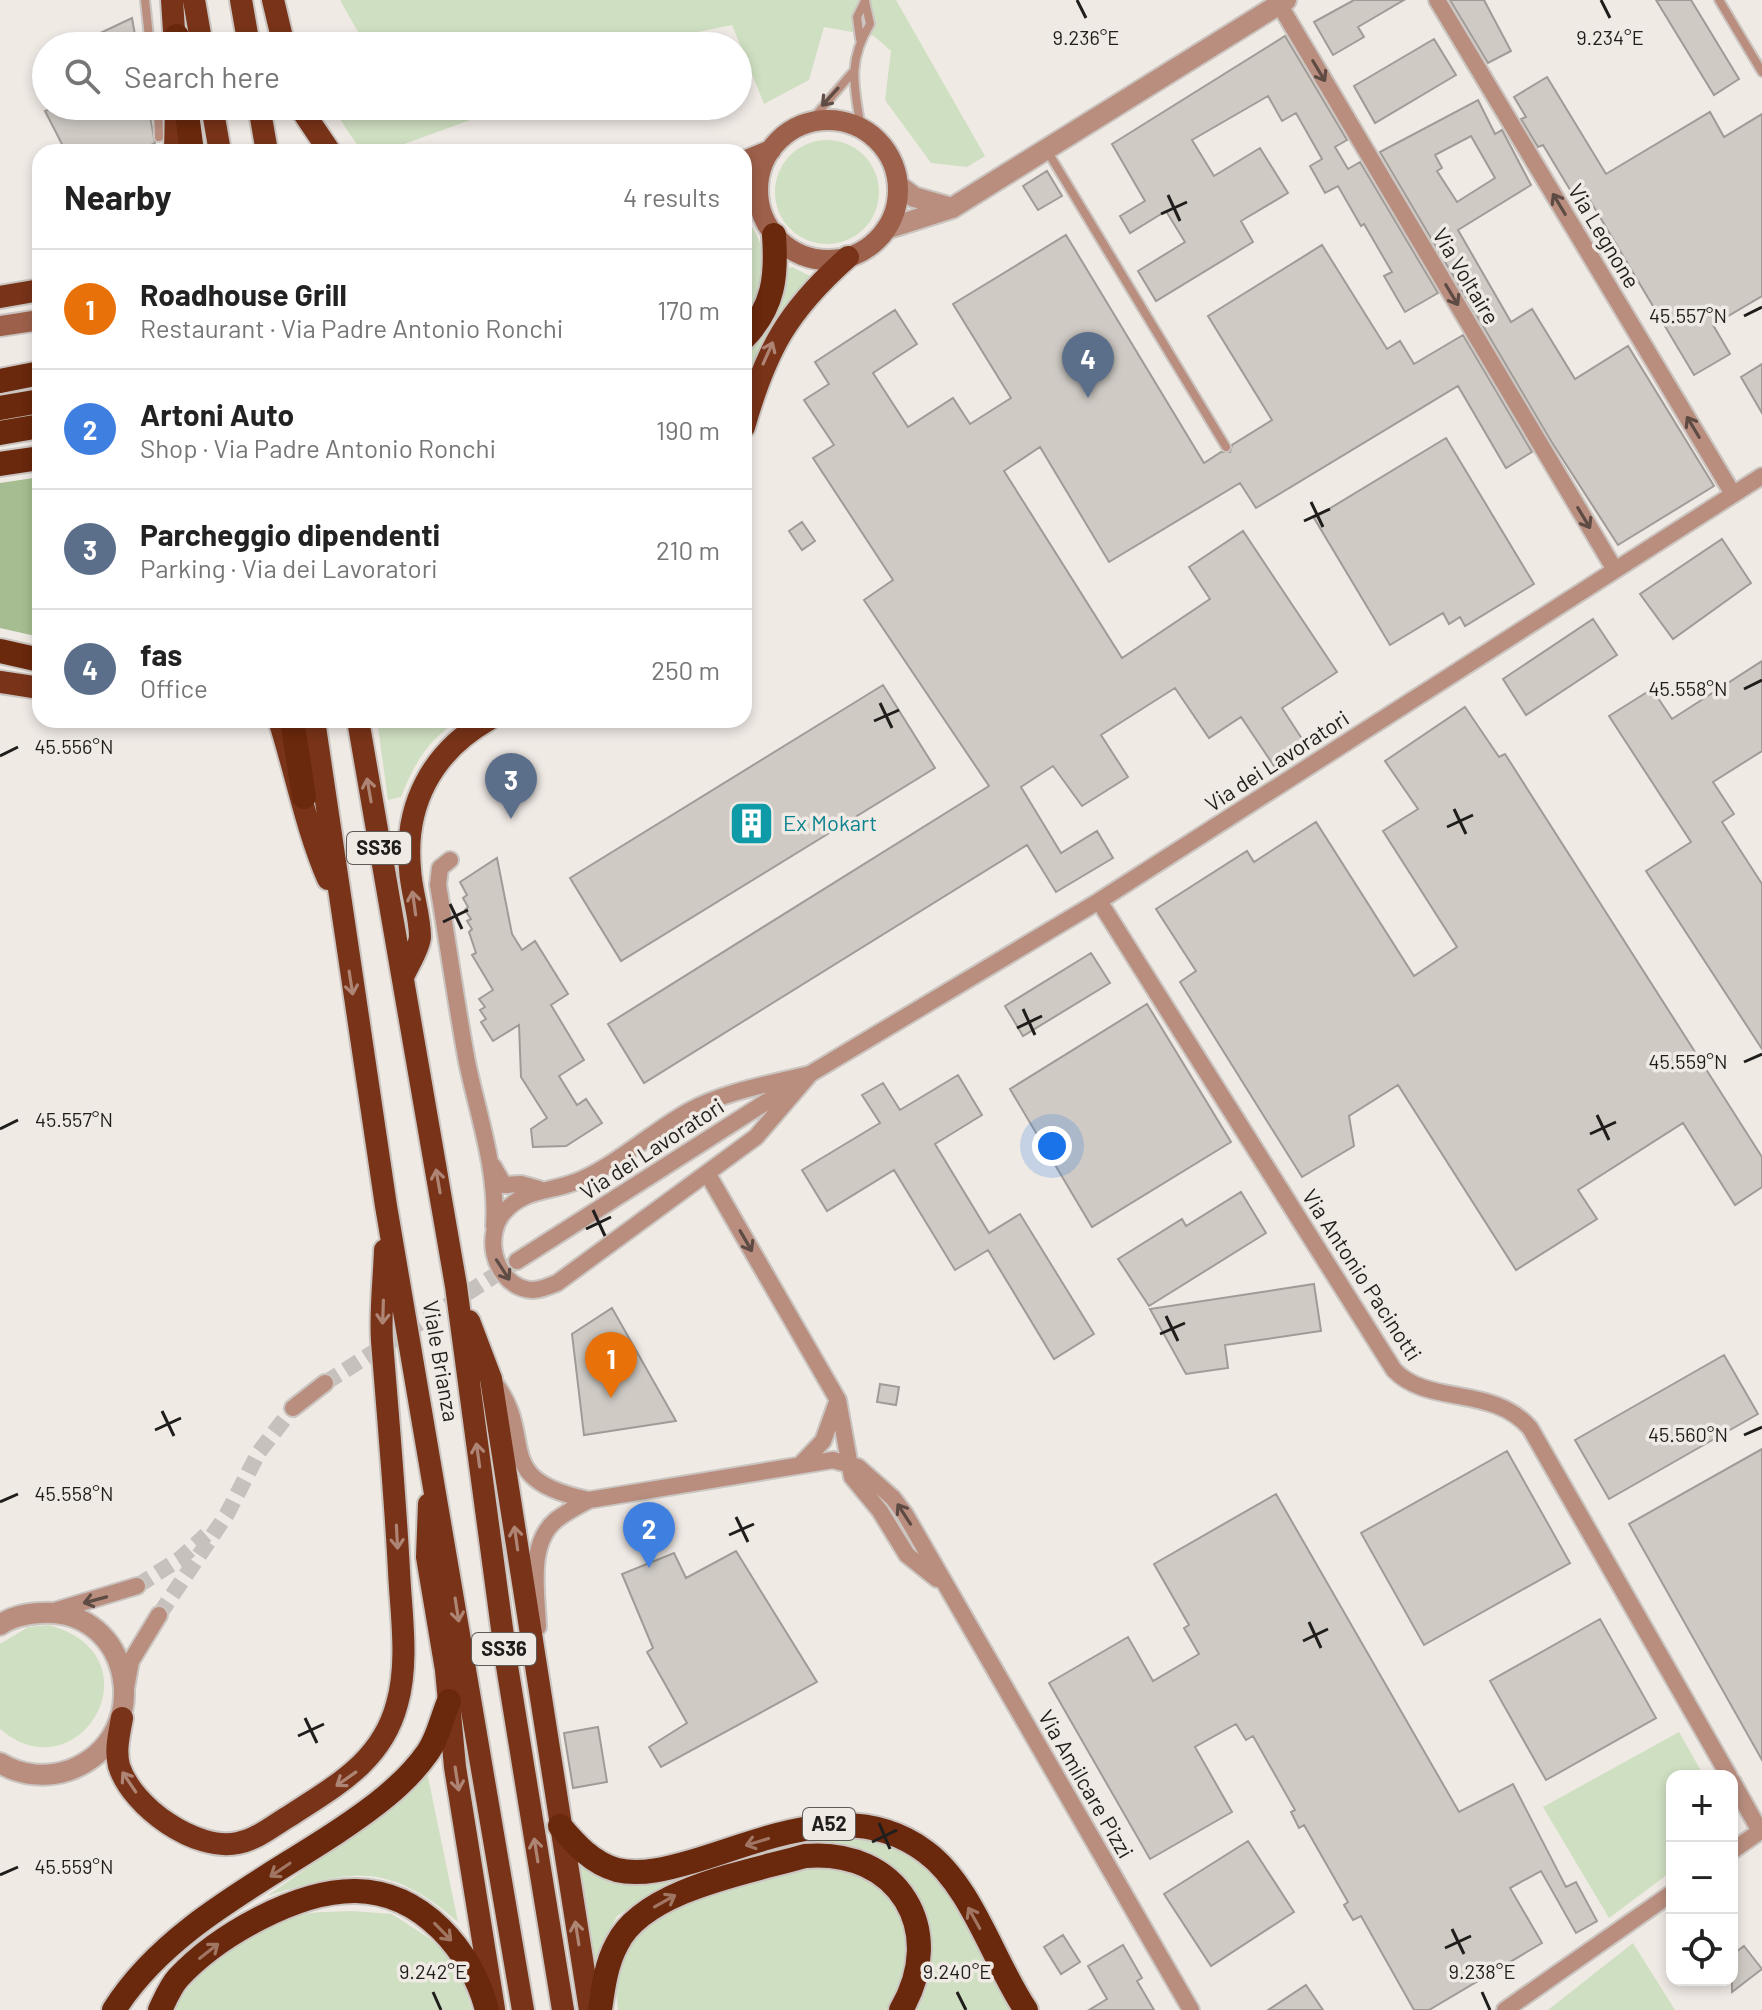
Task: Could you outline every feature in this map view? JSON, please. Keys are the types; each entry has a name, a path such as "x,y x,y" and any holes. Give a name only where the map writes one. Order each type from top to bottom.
{"highway":[{"path":"172,0 176,32"},
{"path":"194,0 200,32"},
{"path":"241,0 247,32"},
{"path":"273,0 281,32"},
{"path":"167,144 173,120"},
{"path":"188,120 191,144"},
{"path":"214,120 219,144"},
{"path":"261,120 266,144"},
{"path":"307,120 321,144"},
{"path":"752,329 772,294 776,275 774,235"},
{"path":"752,399 775,339 806,299 848,257"},
{"path":"0,297 32,291"},
{"path":"0,381 32,375"},
{"path":"0,408 32,402"},
{"path":"0,433 32,427"},
{"path":"0,464 32,460"},
{"path":"0,651 32,658"},
{"path":"0,682 32,687"},
{"path":"282,728 304,797"},
{"path":"293,728 311,838 339,906"},
{"name":"Viale Brianza","path":"315,728 339,906 386,1206 523,2010"},
{"name":"Viale Brianza","path":"359,728 456,1286 507,1666 563,2010"},
{"path":"403,977 420,939 409,842 418,795 434,765 474,728"},
{"path":"122,1718 116,1748 120,1768 130,1787 157,1814 187,1836 213,1845 254,1839 355,1774 379,1746 397,1705 403,1661 393,1459 382,1339 386,1206"},
{"path":"456,1286 491,1379 590,2010"},
{"path":"430,1450 427,1557 449,1701 455,1767 494,2010"},
{"path":"114,2010 149,1964 192,1929 358,1818 408,1778 430,1749 449,1701"},
{"name":"A52","path":"560,1826 576,1845 601,1864 641,1872 678,1866 822,1824 880,1829 916,1845 944,1868 1026,2010"},
{"path":"600,2010 617,1942 643,1914 676,1895 805,1856 821,1854 854,1858 883,1873 898,1889 912,1914 919,1951 918,1970 912,1991 901,2010"},
{"path":"160,2010 175,1981 230,1934 276,1911 324,1895 356,1890 393,1899 420,1911 442,1930 474,1973 487,2010"}],"main road":[{"path":"837,120 861,128 888,153 898,185 896,207 877,241 848,257 808,257 774,235 752,200 759,176 781,137 810,122 837,120"},
{"path":"752,158 771,150"},
{"path":"0,326 32,321"}],"street":[{"name":"Via Legnone","path":"1437,0 1733,494"},
{"path":"886,229 952,208 1282,2"},
{"name":"Via Voltaire","path":"1282,2 1615,570"},
{"path":"898,185 914,197 952,208"},
{"name":"Via dei Lavoratori","path":"517,1261 810,1074 1099,901 1762,476"},
{"name":"Via dei Lavoratori","path":"450,860 440,868 438,885 467,1061 496,1202 493,1254 507,1279 524,1289 539,1290 557,1283 756,1137 810,1074"},
{"name":"Via Antonio Pacinotti","path":"1099,901 1394,1370 1412,1383 1502,1406 1530,1428 1726,1770"},
{"name":"Via dei Lavoratori","path":"493,1231 504,1213 539,1189 576,1182 690,1110 741,1090 810,1074"},
{"name":"Via dei Lavoratori","path":"489,1157 504,1185 521,1184 539,1189"},
{"path":"491,1379 507,1399 518,1453 528,1472 554,1493 589,1500 811,1461 850,1469 838,1400 707,1173"},
{"path":"293,1408 325,1383"},
{"path":"801,1465 823,1441 838,1400"},
{"name":"Via Amilcare Pizzi","path":"850,1469 893,1498 1191,2010"},
{"path":"534,1656 541,1540 557,1519 589,1500"},
{"path":"0,1625 25,1614 52,1612 137,1586"},
{"path":"52,1612 78,1620 105,1639 120,1663 125,1690"},
{"path":"0,1763 31,1775 60,1773 95,1757 115,1733 122,1718 131,1661 159,1615"},
{"name":"Via Antonio Pacinotti","path":"1738,1790 1761,1830"},
{"path":"1738,1847 1761,1830"},
{"path":"1505,2010 1666,1897"}],"lane":[{"path":"145,0 148,32"},
{"path":"1719,0 1762,72"},
{"path":"860,40 852,73 861,128"},
{"path":"810,122 852,73"},
{"path":"161,120 167,144"},
{"path":"1046,148 1226,447"}],"green space":[{"path":"340,0 896,0 985,156 967,167 931,163 885,100 891,51 874,36 824,27 809,80 764,104 752,74 752,32 735,32 732,25 698,32 358,32"},
{"path":"340,120 470,120 404,144 357,144"},
{"path":"827,140 847,144 864,155 875,172 879,192 875,212 864,229 847,240 827,244 807,240 790,229 779,212 775,192 779,172 790,155 807,144"},
{"path":"752,227 759,240 764,267 763,281 753,307"},
{"path":"792,267 814,278 773,327 752,365 752,345 774,315 786,269"},
{"path":"32,478 32,635 0,628 0,483"},
{"path":"378,728 447,728 423,753 401,797 388,800"},
{"path":"49,1625 83,1641 100,1664 104,1689 96,1714 80,1734 57,1746 29,1745 0,1729 0,1644 28,1627"},
{"path":"1679,1732 1701,1770 1666,1770 1666,1875 1609,1918 1543,1807"},
{"path":"427,1772 458,1922 410,1888 367,1876 322,1880 267,1896 393,1808"},
{"path":"851,1834 905,1851 943,1884 1012,2010 916,2010 930,1969 929,1947 925,1924 905,1883 890,1867 865,1851 801,1842"},
{"path":"573,1857 682,1875 617,1916 592,1966"},
{"path":"816,1865 843,1870 867,1880 885,1896 898,1915 906,1937 906,1961 900,1986 886,2010 618,2010 616,1973 626,1948 644,1928 698,1897 761,1877"},
{"path":"351,1911 392,1914 429,1938 458,1964 472,2010 174,2010 183,1995 211,1965 266,1929 301,1915"},
{"path":"1633,1943 1675,2010 1548,2010"}],"building":[{"path":"1354,0 1404,0 1358,27 1364,37 1333,55 1314,22"},
{"path":"1450,0 1484,0 1511,51 1488,63"},
{"path":"1656,0 1691,0 1739,79 1714,95"},
{"path":"132,18 134,32 102,32"},
{"path":"1285,36 1347,140 1335,147 1348,169 1360,162 1438,293 1405,312 1384,276 1392,272 1364,224 1361,226 1338,186 1325,193 1310,166 1322,159 1296,113 1282,121 1268,96 1192,140 1214,176 1260,148 1288,193 1241,221 1253,242 1156,301 1138,271 1185,242 1166,211 1130,233 1120,216 1145,201 1112,144"},
{"path":"1434,39 1456,75 1375,123 1354,86"},
{"path":"1547,77 1606,174 1710,112 1724,137 1762,114 1762,296 1713,325 1730,354 1694,375 1588,197 1578,203 1543,145 1538,147 1521,119 1526,117 1514,97"},
{"path":"1478,100 1495,134 1502,130 1531,185 1458,230 1511,322 1532,309 1575,379 1628,346 1714,486 1618,545 1551,441 1380,152","holes":["1471,136 1495,178 1457,202 1437,171 1442,168 1435,155"]},
{"path":"50,120 151,120 155,143 153,144 62,144"},
{"path":"1047,171 1062,196 1038,210 1023,186"},
{"path":"1066,235 1204,463 1221,452 1230,452 1232,445 1272,420 1208,316 1322,245 1387,349 1400,341 1414,364 1463,335 1532,452 1506,468 1458,386 1256,508 1240,483 1109,562 1040,447 1004,471 1122,658 1210,599 1189,567 1243,531 1337,672 1282,708 1306,745 1274,766 1241,717 1209,738 1175,688 1101,735 1128,777 1082,806 1053,766 1021,787 1061,853 1097,831 1113,858 1056,892 1027,845 644,1083 608,1024 989,786 864,600 893,580 813,458 834,445 804,400 829,384 815,362 895,310 917,344 873,373 908,427 953,398 970,424 1011,398 953,304"},
{"path":"1762,364 1762,413 1741,377"},
{"path":"1446,438 1534,584 1465,626 1460,617 1449,624 1443,613 1390,645 1314,518"},
{"path":"802,522 815,541 802,550 789,531"},
{"path":"1722,539 1751,583 1673,639 1640,594"},
{"path":"1593,619 1617,655 1526,715 1503,679"},
{"path":"1762,661 1762,751 1713,782 1734,814 1722,822 1762,884 1762,1049 1646,871 1691,842 1609,716 1652,689 1672,719"},
{"name":"Ex Mokart","path":"883,685 935,768 621,961 570,878"},
{"path":"1465,707 1499,757 1505,754 1762,1157 1762,1187 1735,1205 1683,1123 1578,1190 1597,1219 1516,1270 1398,1085 1349,1116 1354,1146 1302,1177 1180,982 1196,971 1156,909 1247,851 1254,862 1316,822 1414,976 1457,947 1383,831 1418,809 1385,761"},
{"path":"497,858 512,934 522,950 535,941 568,994 551,1005 584,1060 559,1076 577,1105 586,1099 602,1123 566,1146 533,1147 531,1129 547,1118 521,1077 519,1025 493,1041 481,1022 486,1019 480,1010 485,1007 479,999 493,990 472,955 476,953 469,932 472,929 467,921 471,919 465,910 468,907 463,898 467,895 460,882"},
{"path":"1091,953 1110,983 1023,1036 1005,1006"},
{"path":"1147,1004 1231,1142 1092,1227 1010,1089"},
{"path":"958,1075 982,1115 935,1144 989,1233 1020,1214 1094,1334 1054,1359 988,1250 955,1270 894,1170 827,1211 802,1170 880,1123 862,1095 883,1083 900,1110"},
{"path":"1241,1192 1266,1233 1149,1306 1118,1259 1182,1219 1186,1226"},
{"path":"1314,1284 1321,1331 1225,1345 1228,1368 1186,1374 1150,1309"},
{"path":"612,1308 676,1421 584,1435 572,1334"},
{"path":"1724,1355 1758,1414 1609,1499 1575,1440"},
{"path":"880,1384 899,1387 896,1405 877,1402"},
{"path":"1762,1449 1762,1760 1629,1524"},
{"path":"1507,1451 1570,1563 1424,1645 1361,1533"},
{"path":"1276,1494 1459,1812 1513,1784 1566,1887 1576,1882 1597,1921 1576,1933 1541,1871 1510,1888 1542,1943 1429,2010 1414,2010 1361,1916 1353,1920 1344,1905 1348,1902 1304,1825 1299,1828 1291,1812 1295,1810 1253,1736 1246,1740 1236,1724 1195,1747 1232,1812 1150,1859 1049,1683 1128,1637 1153,1681 1199,1654 1184,1628 1189,1625 1154,1564"},
{"path":"736,1551 817,1682 661,1767 649,1747 687,1723 647,1652 653,1648 622,1574 674,1553 686,1578"},
{"path":"1600,1619 1656,1718 1546,1780 1490,1681"},
{"path":"598,1727 607,1782 573,1788 564,1733"},
{"path":"1248,1841 1294,1912 1211,1966 1164,1894"},
{"path":"1063,1935 1080,1962 1061,1974 1044,1947"},
{"path":"1123,1945 1142,1978 1137,1981 1154,2010 1089,2010 1107,1999 1088,1966"},
{"path":"1744,1946 1762,1969 1732,1992 1732,1986 1738,1986 1738,1950"},
{"path":"1306,1985 1323,2010 1268,2010"}],"tunnel":[{"path":"325,1383 513,1264"},
{"path":"159,1615 227,1514 259,1452 293,1408"},
{"path":"137,1586 181,1558 206,1535"}],"place":[{"name":"fas","path":"1088,398"},
{"name":"Parcheggio dipendenti","path":"511,819"},
{"name":"Ex Mokart","path":"752,823"},
{"name":"Roadhouse Grill","path":"611,1398"},
{"name":"Artoni Auto","path":"649,1568"}]}
